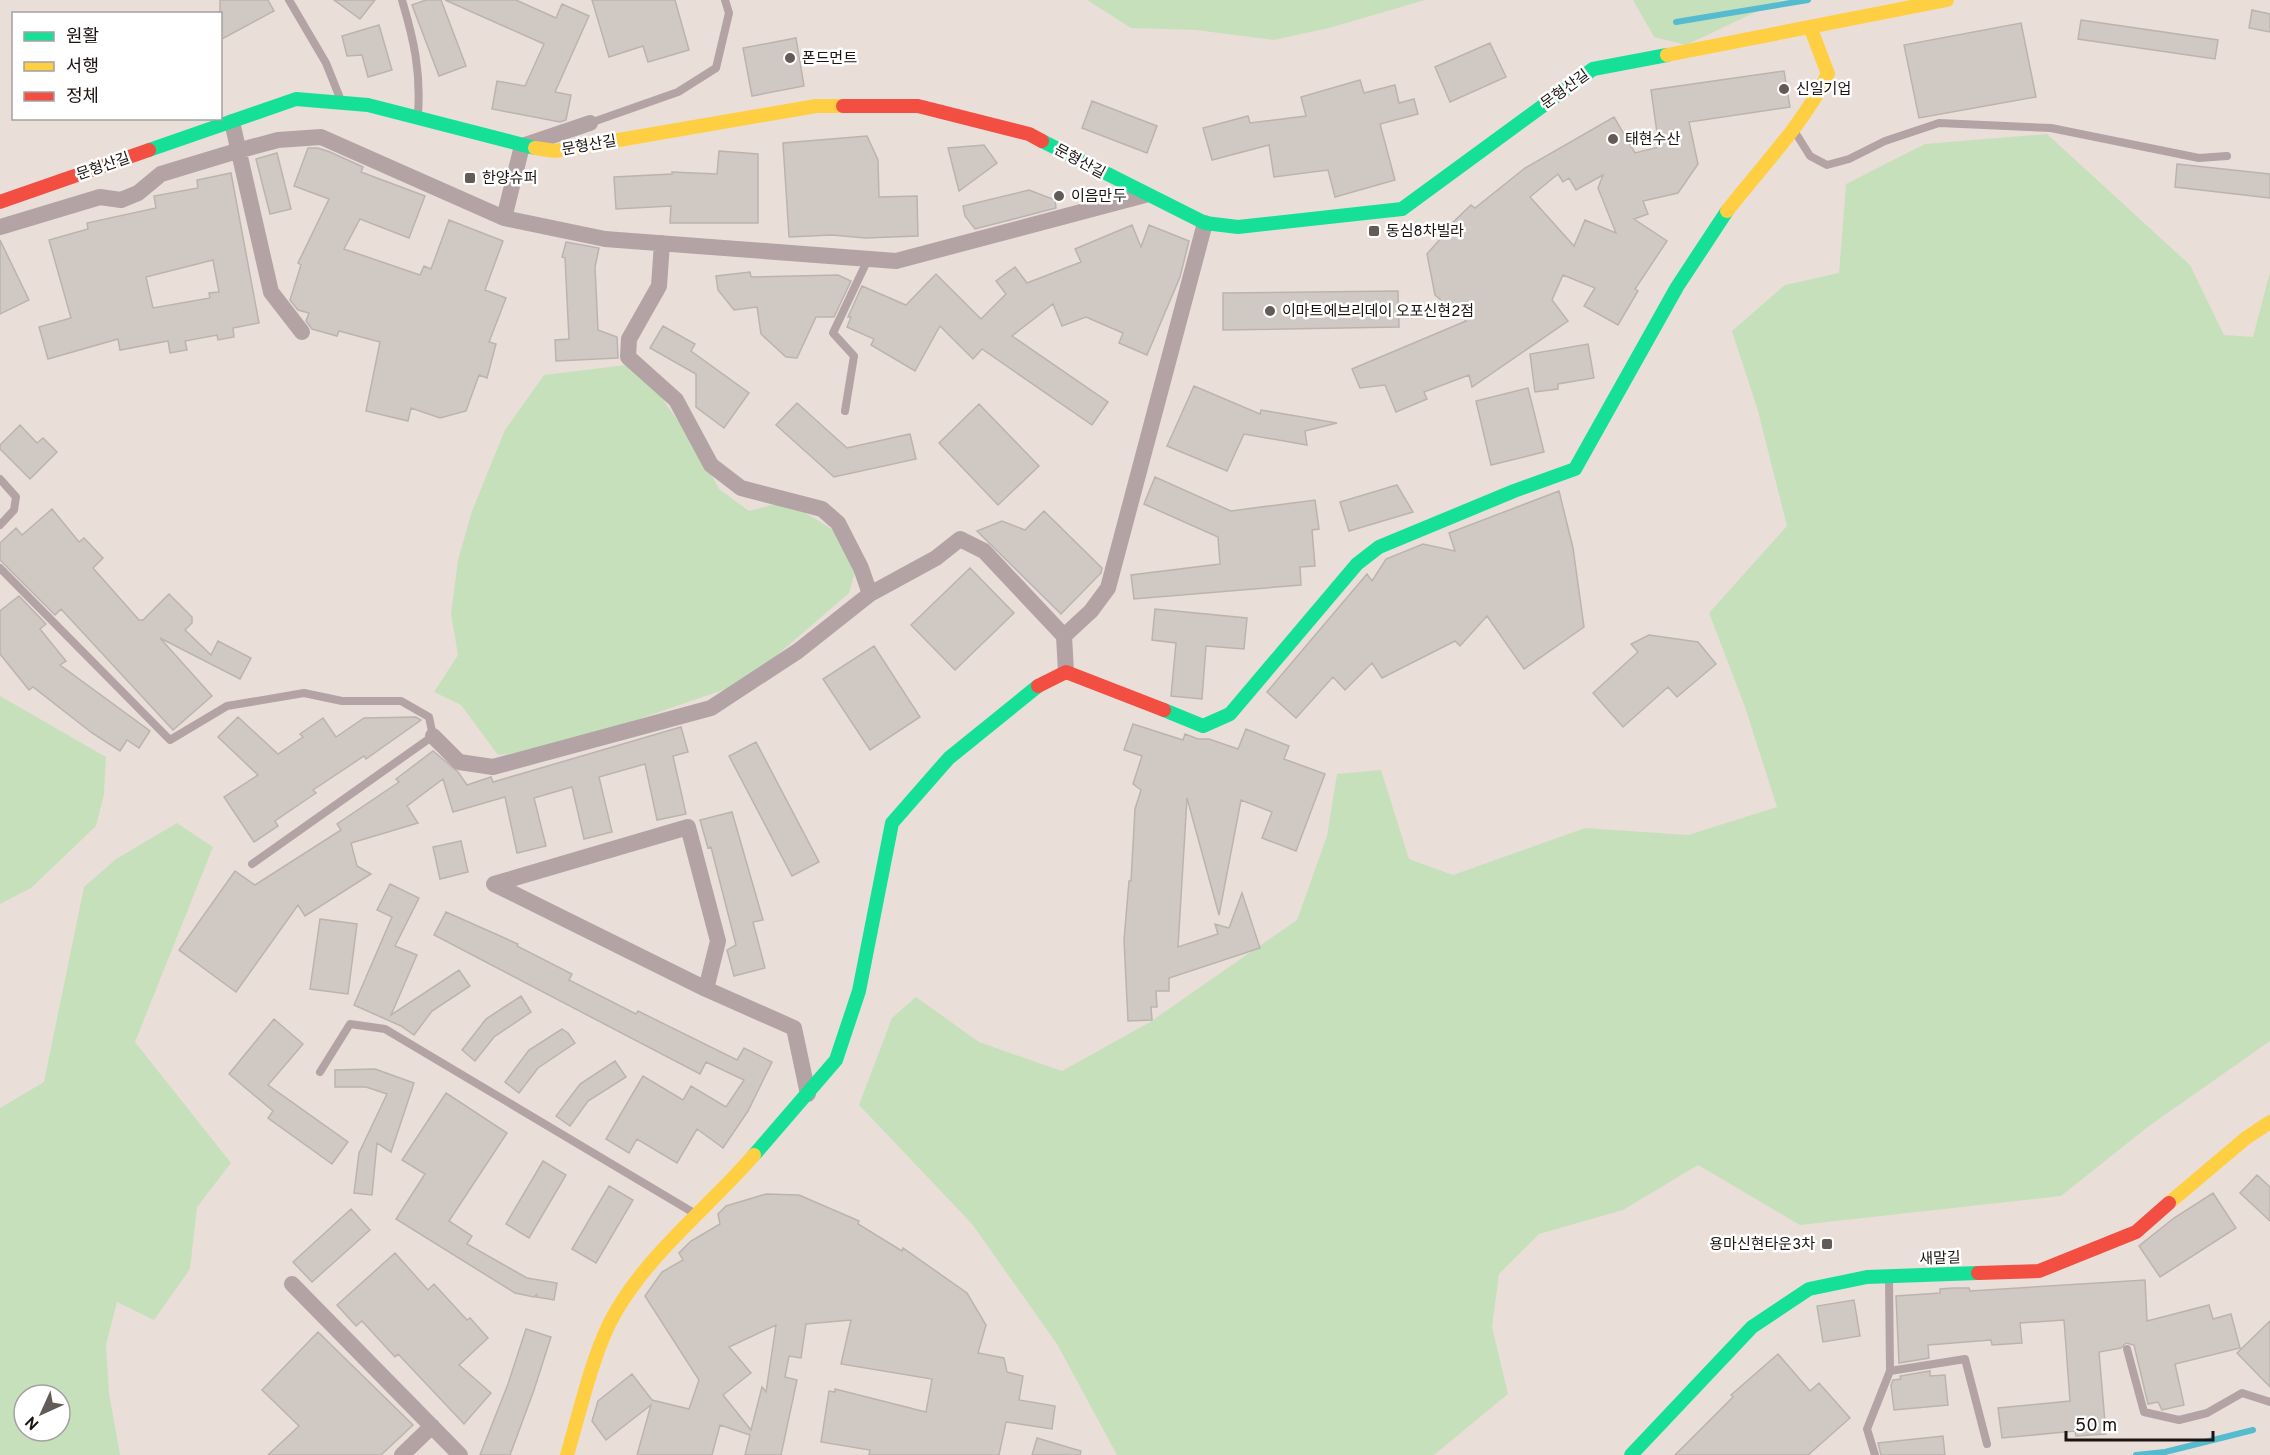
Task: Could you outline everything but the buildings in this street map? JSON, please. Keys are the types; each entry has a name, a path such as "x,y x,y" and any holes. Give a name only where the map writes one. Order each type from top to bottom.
{"street":[{"name":"문형산길","path":"0,202 296,99 342,101 418,118 522,146 555,151 816,106 918,106 1029,134 1145,195 1205,223 1238,227 1402,208 1593,69 1947,0"},
{"path":"567,1455 589,1378 615,1313 658,1254 735,1177 836,1060 859,991 892,823 949,758 1034,688 1066,672 1203,726 1230,714 1357,564 1379,547 1514,491 1575,469 1627,382 1660,314 1689,265 1744,189 1794,132 1815,102 1828,74 1811,28"},
{"path":"232,122 271,292 302,332"},
{"path":"504,218 522,146 590,123"},
{"path":"0,227 100,196 121,200 138,193 161,174 237,151 278,140 321,137 504,218 605,239 896,261 1145,195"},
{"path":"1064,636 1091,612 1108,588 1205,223"},
{"path":"662,243 659,286 629,339 628,357 676,400 711,465 741,488 822,509 838,523 861,568 870,594"},
{"path":"433,736 459,762 493,767 711,708 798,651 870,594 936,558 960,539 984,551 1064,636 1066,672"},
{"path":"706,989 718,941 688,826 494,884 630,949 706,989 794,1028 808,1094"},
{"name":"새말길","path":"1631,1455 1752,1327 1809,1289 1867,1277 2039,1271 2136,1232 2246,1138 2270,1122"},
{"path":"292,1284 460,1455"},
{"path":"402,1455 432,1426"}],"lane":[{"path":"290,0 326,63 342,101"},
{"path":"402,0 414,39 420,81 418,118"},
{"path":"590,123 678,92 716,68 729,13 725,0"},
{"path":"1794,132 1810,156 1827,165 1849,159 1886,141 1939,123 2051,128 2199,158 2227,156"},
{"path":"845,411 854,356 833,333 869,258"},
{"path":"0,479 16,497 14,510 0,525"},
{"path":"0,568 170,740 227,706 304,693 342,701 401,700 429,717 433,736 252,864"},
{"path":"320,1072 350,1024 385,1029 697,1215"},
{"path":"1875,1455 1867,1429 1890,1371 1889,1276"},
{"path":"2127,1349 2145,1412 2179,1420 2207,1413 2242,1393 2270,1402"},
{"path":"1890,1371 1965,1359 1986,1444"}],"green space":[{"path":"1087,0 1425,0 1329,28 1273,40 1196,30 1131,28"},
{"path":"1633,0 1781,0 1686,45 1654,37"},
{"path":"2047,134 2190,265 2224,335 2253,337 2270,272 2270,1041 2149,1126 2061,1196 1800,1225 1698,1165 1623,1210 1539,1234 1499,1274 1492,1327 1508,1394 1434,1455 1117,1455 1057,1344 972,1224 859,1105 892,1018 916,997 979,1042 1062,1071 1150,1022 1297,920 1327,836 1337,774 1381,770 1409,859 1453,875 1585,828 1688,835 1777,807 1745,707 1709,613 1787,526 1758,411 1732,331 1785,285 1839,273 1846,184 1925,144"},
{"path":"634,364 664,401 699,451 719,489 749,511 786,501 848,539 857,565 849,593 746,682 552,749 498,755 461,705 434,692 458,655 451,614 458,560 472,511 505,430 544,375"},
{"path":"0,696 106,757 104,794 96,826 31,888 0,904"},
{"path":"177,823 213,847 135,1042 231,1163 197,1207 190,1269 154,1320 117,1302 106,1345 109,1393 120,1455 0,1455 0,1108 44,1082 84,887 116,859"}],"waterway":[{"path":"1676,22 1808,0"},
{"path":"2136,1455 2165,1452 2253,1430"}],"traffic: fast":[{"path":"1042,141 1205,223 1238,227 1402,209 1593,69 1667,55"},
{"path":"149,150 296,99 368,105 535,148"},
{"path":"1164,710 1203,726 1230,714 1357,564 1379,547 1514,491 1575,469 1677,287 1727,211"},
{"path":"754,1155 836,1060 859,991 892,823 949,758 1038,686"},
{"path":"1631,1455 1752,1327 1809,1289 1867,1277 1978,1273"}],"traffic: slow":[{"path":"1667,55 1947,0"},
{"path":"1727,211 1794,128 1828,74 1811,29"},
{"path":"535,148 555,151 816,106 843,106"},
{"path":"2169,1203 2246,1138 2270,1122"},
{"path":"567,1455 600,1345 615,1313 629,1291 662,1250 754,1155"}],"traffic: jam":[{"path":"843,106 918,106 1029,134 1042,141"},
{"path":"0,202 149,150"},
{"path":"1038,686 1066,672 1164,710"},
{"path":"1978,1273 2039,1271 2136,1232 2169,1203"}],"place":[{"name":"폰드먼트","path":"790,58"},
{"name":"신일기업","path":"1784,89"},
{"name":"태현수산","path":"1613,139"},
{"name":"한양슈퍼","path":"470,178"},
{"name":"이음만두","path":"1059,196"},
{"name":"동심8차빌라","path":"1374,231"},
{"name":"이마트에브리데이 오포신현2점","path":"1270,311"},
{"name":"용마신현타운3차","path":"1827,1244"}]}
